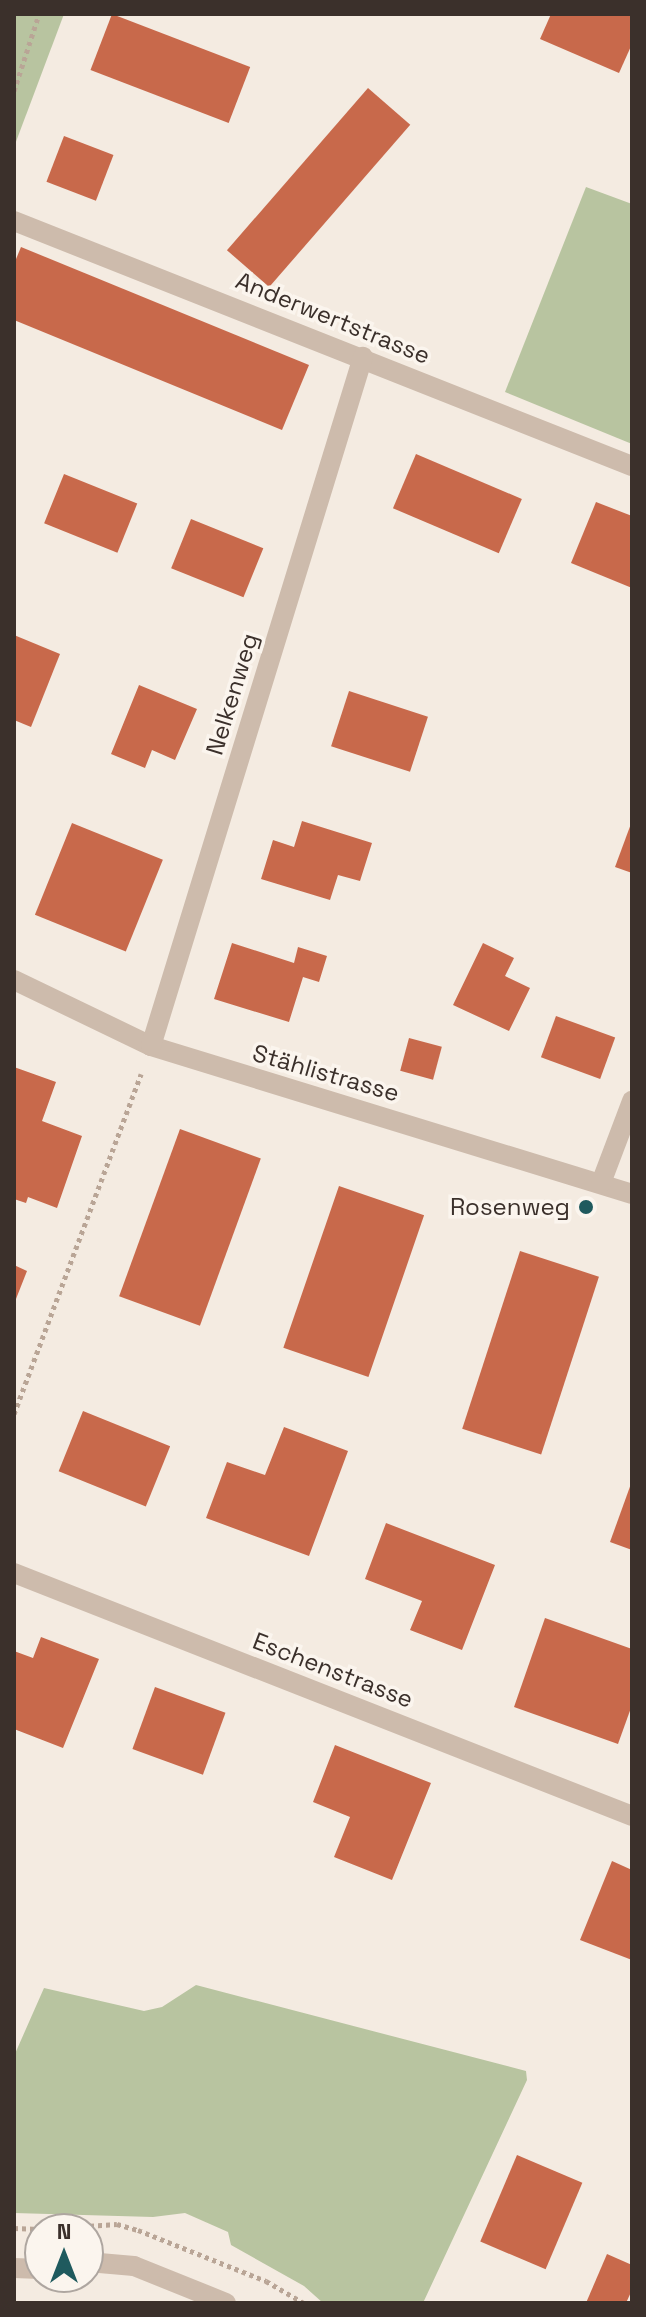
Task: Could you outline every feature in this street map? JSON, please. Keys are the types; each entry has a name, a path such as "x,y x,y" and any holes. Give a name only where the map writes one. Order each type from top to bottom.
{"street":[{"name":"Anderwertstrasse","path":"14,221 632,466"},
{"name":"Nelkenweg","path":"151,1046 363,357"},
{"name":"Stählistrasse","path":"14,980 151,1046 632,1194"},
{"path":"601,1183 632,1101"},
{"name":"Eschenstrasse","path":"14,1573 632,1816"},
{"path":"104,2263 134,2266 226,2303"}],"path":[{"path":"14,91 39,14"},
{"path":"14,1414 151,1046"}],"green space":[{"path":"14,14 64,14 14,147"},
{"path":"586,187 632,204 632,444 505,392"},
{"path":"196,1985 526,2071 527,2080 423,2303 323,2303 304,2286 231,2245 228,2232 185,2213 153,2217 104,2216 104,2213 14,2213 14,2056 44,1988 144,2011 162,2007"}],"building":[{"path":"112,14 250,67 229,123 90,70"},
{"path":"551,14 632,14 632,44 619,73 540,39"},
{"path":"368,88 410,125 269,287 227,250"},
{"path":"64,136 113,155 96,201 46,182"},
{"path":"21,247 309,365 282,430 14,320 14,264"},
{"path":"416,454 522,499 499,553 393,508"},
{"path":"64,474 137,504 117,553 44,523"},
{"path":"596,502 632,516 632,588 571,563"},
{"path":"191,519 263,548 243,597 171,568"},
{"path":"14,635 60,654 31,727 14,720"},
{"path":"139,685 197,709 175,760 152,750 145,768 111,754"},
{"path":"349,691 428,717 410,772 331,746"},
{"path":"302,821 372,843 360,881 338,875 330,900 261,879 273,840 294,847"},
{"path":"632,821 632,873 615,867"},
{"path":"72,823 163,860 126,952 35,915"},
{"path":"232,943 294,963 298,947 327,956 319,982 303,977 289,1022 214,999"},
{"path":"483,943 514,958 505,976 530,988 509,1031 453,1005"},
{"path":"556,1016 615,1038 600,1079 541,1057"},
{"path":"409,1038 442,1047 433,1080 400,1071"},
{"path":"14,1067 56,1082 42,1121 82,1136 57,1208 28,1197 26,1203 14,1199"},
{"path":"180,1129 261,1158 200,1326 119,1296"},
{"path":"339,1186 424,1215 368,1377 283,1348"},
{"path":"520,1251 599,1277 541,1454 462,1429"},
{"path":"14,1265 27,1271 14,1304"},
{"path":"83,1411 170,1446 146,1506 59,1471"},
{"path":"284,1427 348,1451 309,1556 206,1518 227,1462 265,1475"},
{"path":"632,1481 632,1550 610,1542"},
{"path":"386,1523 495,1565 462,1650 410,1630 422,1601 365,1579"},
{"path":"545,1618 632,1649 632,1705 618,1744 514,1707"},
{"path":"41,1637 99,1659 63,1748 14,1729 14,1651 33,1658"},
{"path":"155,1687 225,1713 203,1775 132,1749"},
{"path":"335,1745 431,1783 392,1880 334,1857 350,1817 313,1802"},
{"path":"612,1861 632,1870 632,1960 580,1940"},
{"path":"517,2155 582,2183 546,2269 480,2242"},
{"path":"607,2254 632,2265 632,2290 626,2303 586,2303"}],"place":[{"name":"Rosenweg","path":"586,1207"}]}
